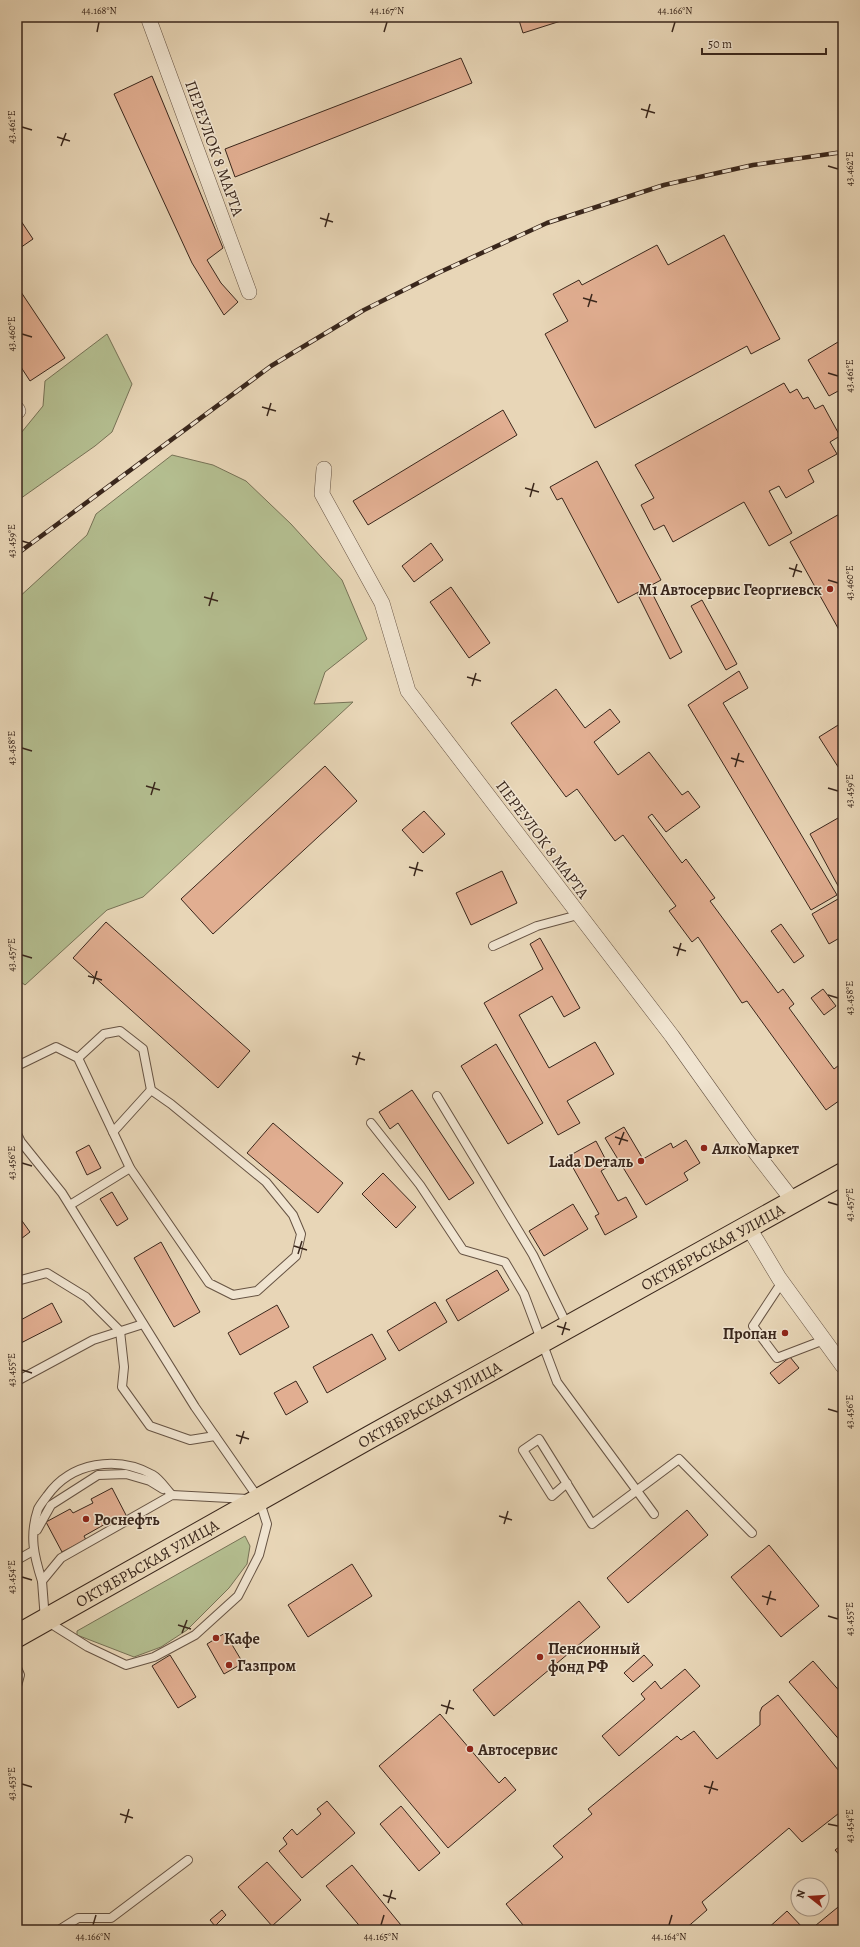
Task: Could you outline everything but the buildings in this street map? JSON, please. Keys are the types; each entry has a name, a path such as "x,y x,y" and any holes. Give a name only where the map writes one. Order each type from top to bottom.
{"main road":[{"name":"ОКТЯБРЬСКАЯ УЛИЦА","path":"17,1636 259,1499 749,1228 843,1174"}],"street":[{"name":"ПЕРЕУЛОК 8 МАРТА","path":"148,17 249,292"},
{"name":"ПЕРЕУЛОК 8 МАРТА","path":"324,469 322,494 382,603 408,691 672,1036 746,1140 794,1202"},
{"path":"749,1228 782,1282 843,1366"}],"lane":[{"path":"493,946 537,926 578,915"},
{"path":"17,1066 56,1048 78,1058 130,1168 209,1283 233,1295 257,1291 296,1256 301,1234 293,1214 266,1182 151,1090 144,1049 120,1032 104,1034 78,1058"},
{"path":"113,1132 151,1090"},
{"path":"437,1096 533,1255 569,1327"},
{"path":"371,1123 420,1185 463,1250 505,1262 524,1294 557,1382 654,1514"},
{"path":"17,1134 21,1142 70,1205 194,1408 259,1499 267,1524 259,1555 238,1596 195,1635 154,1657 126,1665 88,1647 45,1620 42,1581 33,1551 33,1537 38,1508 54,1486 76,1470 102,1463 130,1465 154,1476 172,1495"},
{"path":"70,1205 130,1168"},
{"path":"17,1281 47,1273 86,1297 120,1331 124,1367 122,1387 150,1426 190,1440 215,1436"},
{"path":"782,1282 753,1326 777,1358 824,1340"},
{"path":"17,1381 93,1340 143,1324"},
{"path":"567,1483 552,1496 523,1450 539,1439 567,1483 592,1524 679,1459 752,1533"},
{"path":"33,1537 51,1504 98,1475 126,1474 150,1482 172,1495 259,1499"},
{"path":"42,1581 61,1558 172,1495"},
{"path":"17,1560 33,1551"},
{"path":"17,1668 20,1675 17,1686"},
{"path":"59,1930 78,1918 111,1918 188,1860"}],"green space":[{"path":"107,334 132,384 112,432 95,446 17,501 17,435 21,433 43,406 45,381"},
{"path":"172,455 213,465 246,481 291,524 342,580 367,639 325,672 314,704 353,702 143,897 107,910 25,985 17,979 17,599 87,535 96,514"},
{"path":"245,1536 250,1546 247,1564 229,1588 187,1630 161,1647 134,1657 77,1635 77,1631"}],"railway":[{"path":"17,554 271,366 364,310 438,273 547,223 664,185 753,165 843,152"}],"place":[{"name":"М1 Автосервис Георгиевск","path":"830,589"},
{"name":"АлкоМаркет","path":"704,1148"},
{"name":"Lada Dеталь","path":"641,1161"},
{"name":"Пропан","path":"785,1333"},
{"name":"Роснефть","path":"86,1519"},
{"name":"Кафе","path":"216,1638"},
{"name":"Пенсионный фонд РФ","path":"540,1657"},
{"name":"Газпром","path":"229,1665"},
{"name":"Автосервис","path":"470,1749"}]}
